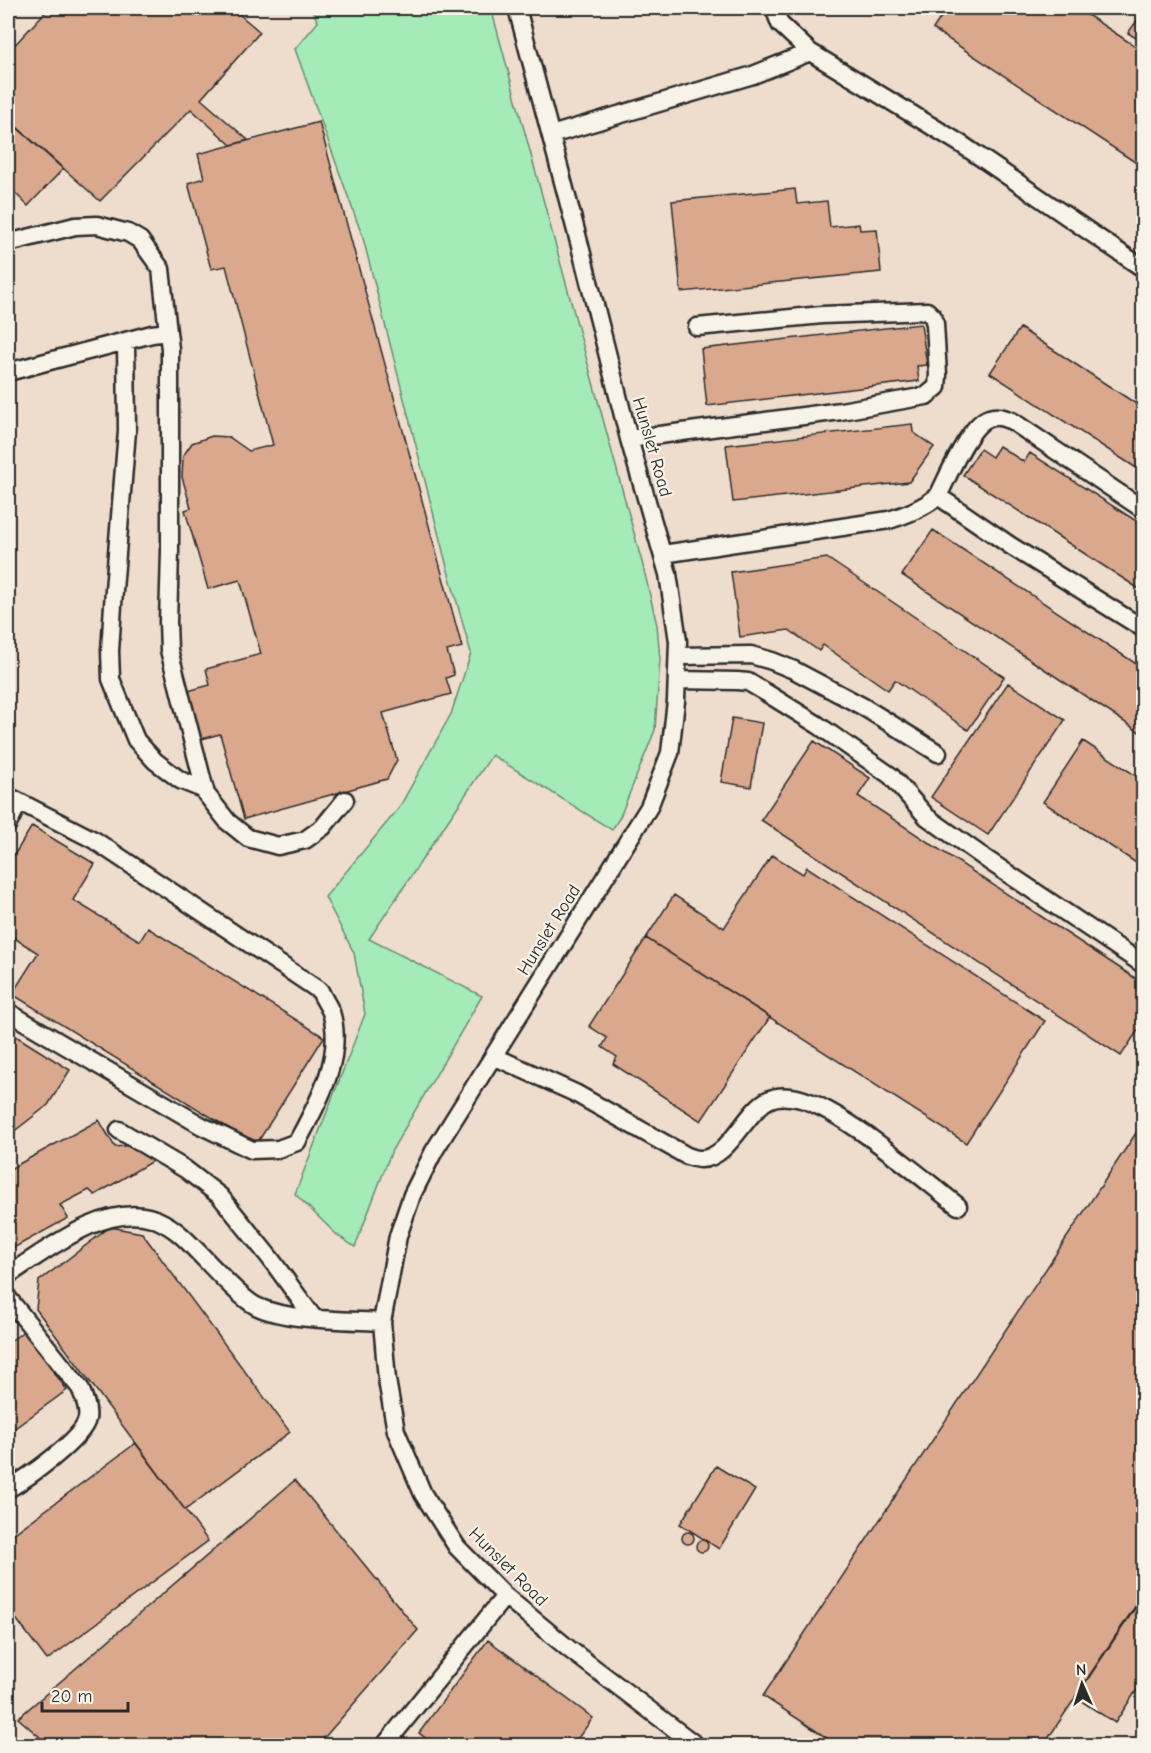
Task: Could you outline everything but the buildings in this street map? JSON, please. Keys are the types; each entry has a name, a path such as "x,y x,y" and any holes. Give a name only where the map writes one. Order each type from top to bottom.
{"lane":[{"name":"Hunslet Road","path":"517,8 628,439 668,574 678,641 677,680 670,753 649,807 434,1151 412,1194 398,1236 382,1322 387,1380 396,1431 423,1494 457,1546 505,1596 569,1649 697,1746"},
{"path":"774,8 780,24 810,52 961,144 1143,269"},
{"path":"551,135 742,79 810,52"},
{"path":"8,243 75,226 97,225 128,233 140,240 161,269 170,349 169,650 206,794 228,822 248,838 278,846 305,840 323,827 345,800"},
{"path":"628,439 917,399 926,396 937,387 935,324 933,317 927,312 822,315 697,327"},
{"path":"8,372 168,332"},
{"path":"126,341 127,431 110,651 111,679 136,740 155,761 180,780 205,790"},
{"path":"663,554 889,520 911,513 938,496 972,433 987,418 1001,416 1012,421 1143,510"},
{"path":"938,496 1011,546 1143,629"},
{"path":"678,656 751,655 772,661 862,706 938,753"},
{"path":"677,680 748,682 765,692 818,725 891,776 927,816 980,855 1141,963"},
{"path":"8,824 13,799 94,840 320,991 331,1012 334,1033 333,1056 325,1084 297,1142 279,1149 252,1150 202,1126 8,1012"},
{"path":"493,1056 575,1093 687,1156 699,1160 718,1152 764,1102 780,1097 803,1100 828,1110 846,1122 881,1146 958,1206"},
{"path":"119,1130 184,1169 220,1196 270,1258 313,1317"},
{"path":"8,1275 76,1232 108,1218 133,1214 152,1218 178,1232 226,1280 255,1305 282,1314 382,1322"},
{"path":"8,1298 80,1388 85,1400 87,1417 84,1428 76,1438 22,1482 8,1489"},
{"path":"384,1746 505,1596"}],"shaded area":[{"path":"8,8 1143,8 1143,1745 8,1745"}],"green space":[{"path":"311,8 491,8 643,566 657,625 660,659 655,730 620,817 612,830 492,755 369,939 482,996 392,1150 355,1247 337,1235 295,1194 365,1014 354,953 325,897 399,808 451,714 471,653 363,238 295,49 318,22"}]}
